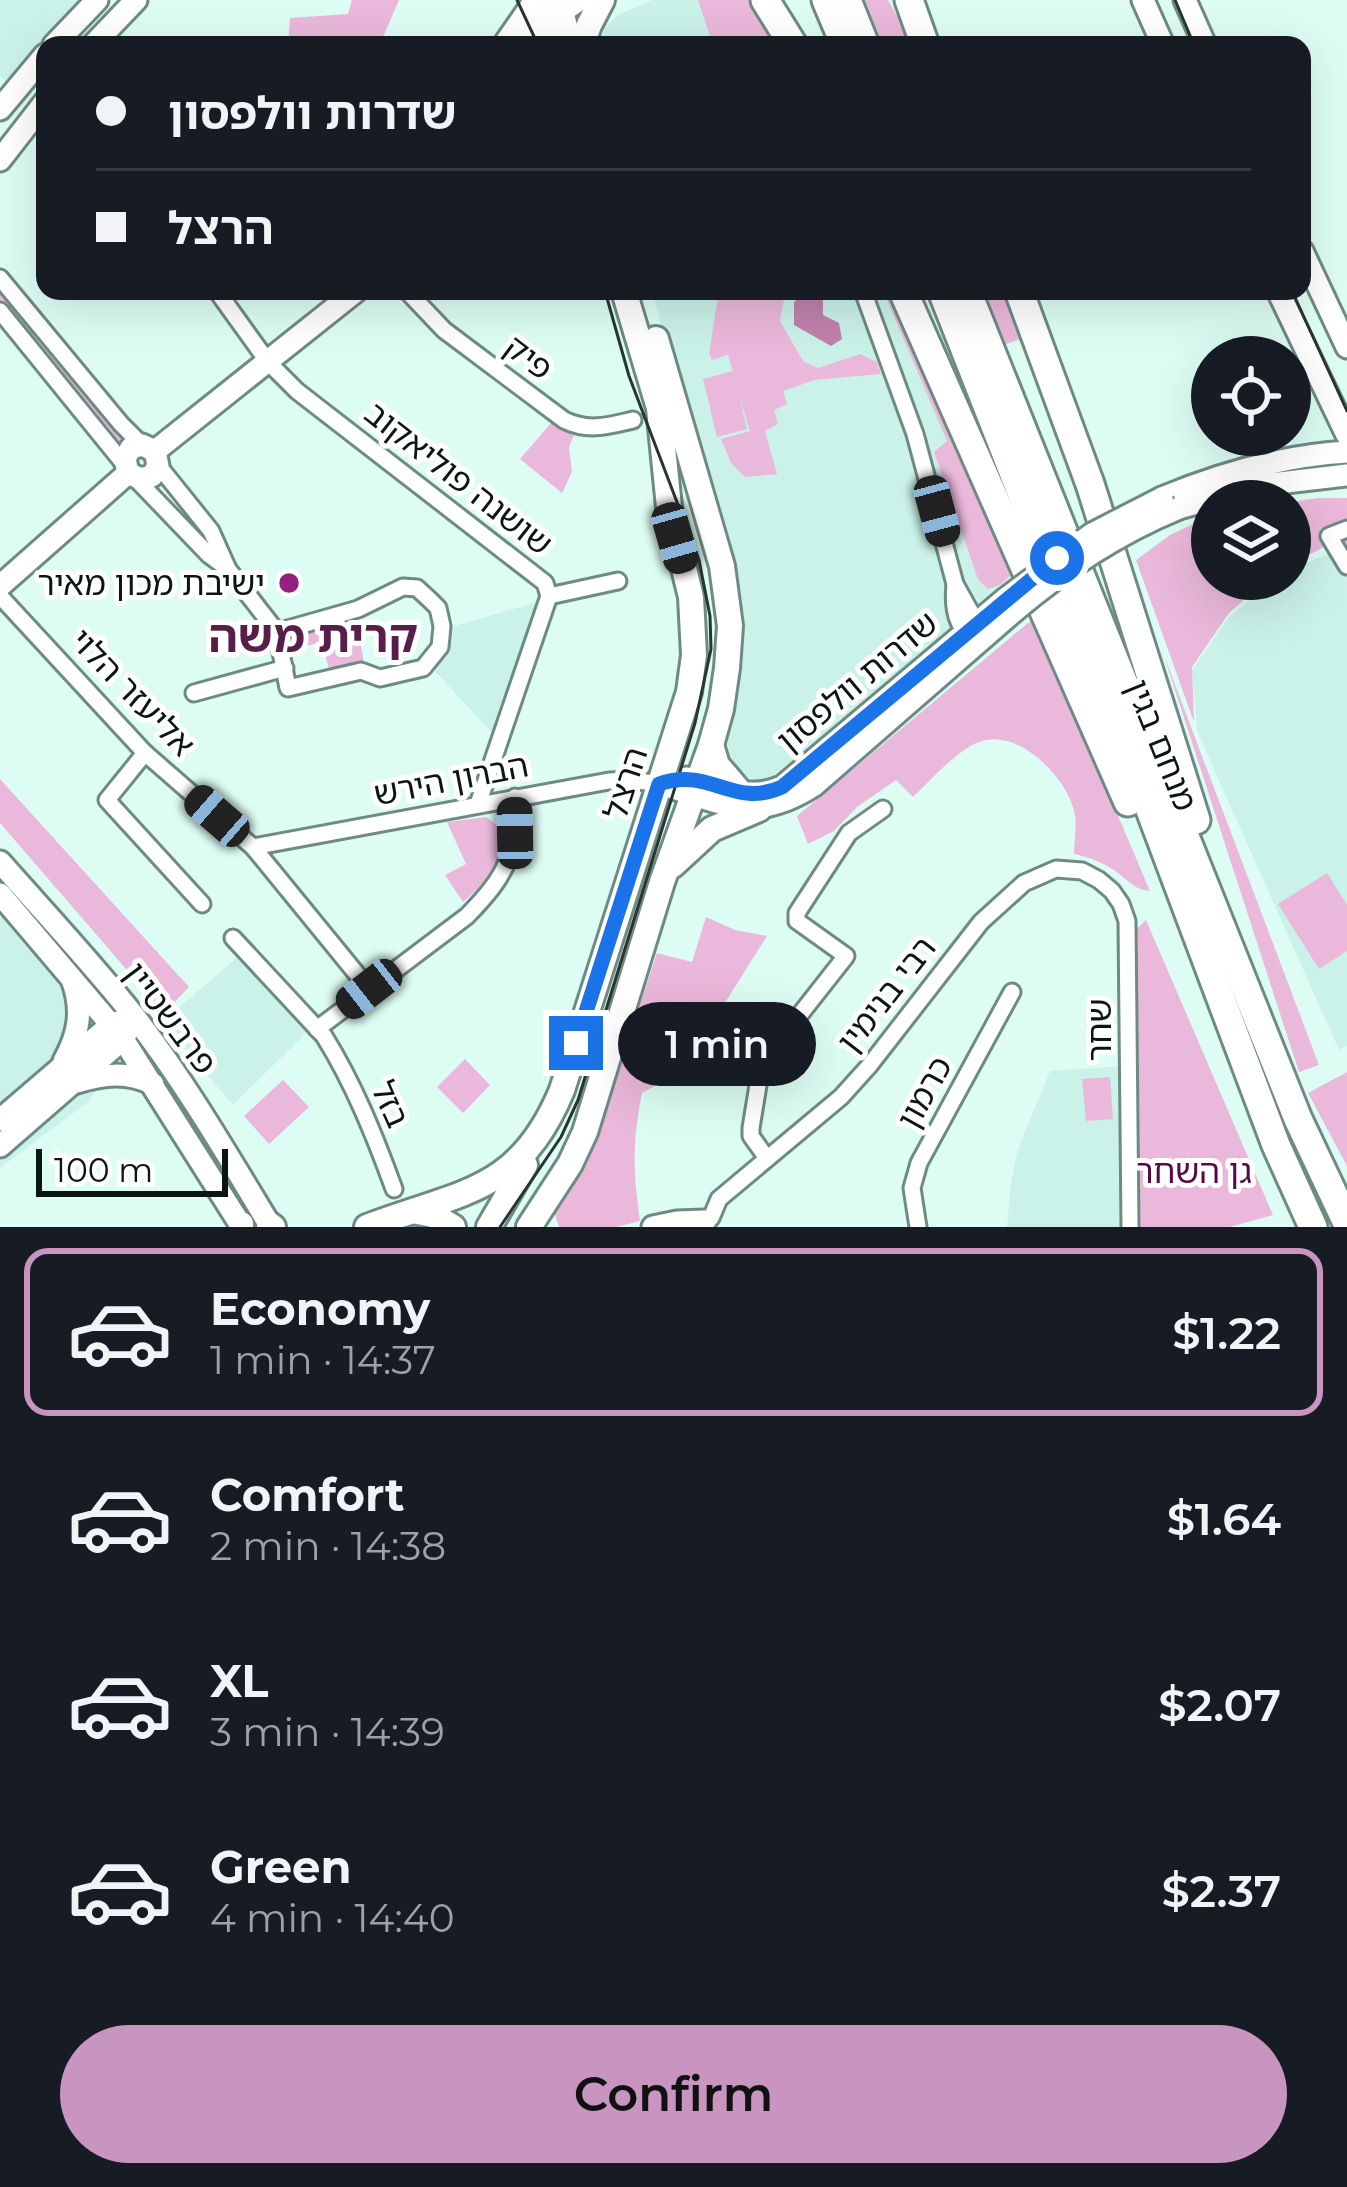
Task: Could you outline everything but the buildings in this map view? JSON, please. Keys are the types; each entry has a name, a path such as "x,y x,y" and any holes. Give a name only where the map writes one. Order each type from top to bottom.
{"highway":[{"path":"826,0 841,36"},
{"path":"848,0 862,36"},
{"path":"773,3 790,36"},
{"path":"909,3 922,36"},
{"path":"907,300 1246,1069"},
{"name":"מנחם בגין","path":"946,300 1312,1227"},
{"name":"מנחם בגין","path":"971,300 1265,1036 1347,1223"},
{"path":"1022,300 1090,484 1265,1036"}],"main road":[{"path":"585,36 602,0"},
{"path":"549,10 565,36"},
{"name":"הרצל","path":"411,1210 504,1174 542,1131 562,1090 689,692 694,656 688,580 672,526 658,408 627,300"},
{"name":"הרצל","path":"539,1221 585,1132 662,882 711,745 727,668 726,587 645,300"},
{"path":"662,882 685,851 750,801 717,765 711,745"},
{"path":"489,1227 542,1131"},
{"path":"367,1227 411,1210 434,1215 453,1227"}],"street":[{"path":"62,36 97,0"},
{"path":"102,36 136,0"},
{"path":"1143,0 1159,36"},
{"path":"1186,0 1201,36"},
{"path":"516,36 549,10"},
{"path":"530,36 549,10"},
{"path":"0,109 36,66"},
{"path":"0,160 36,114"},
{"path":"1311,270 1347,347"},
{"path":"0,278 121,424 152,452 211,531 228,569 277,632 288,688 362,671 380,678 423,668 440,646 442,626 438,608 417,588 403,587 358,609 277,632"},
{"name":"שושנה פוליאקוב","path":"223,300 283,379 545,583 549,596 478,804"},
{"path":"152,452 345,300"},
{"name":"פיק","path":"416,300 444,330 564,420 596,428 633,420"},
{"path":"866,300 915,434 955,584 974,632"},
{"path":"1282,300 1347,435"},
{"path":"0,312 129,472 228,569"},
{"path":"1293,457 1312,448 1323,434 1328,395"},
{"path":"129,472 152,476 152,452"},
{"name":"שדרות וולפסון","path":"750,801 788,801 813,786 974,632 1092,533 1238,470 1293,457 1347,452"},
{"path":"0,586 129,472"},
{"name":"שדרות וולפסון","path":"1170,503 1347,475"},
{"path":"1347,529 1329,536 1347,566"},
{"path":"549,596 617,581"},
{"name":"אליעזר הלוי","path":"0,596 146,753 253,847 369,989"},
{"path":"194,693 284,668"},
{"path":"146,753 107,800 202,904"},
{"name":"הברון הירש","path":"253,847 620,780 659,784"},
{"path":"659,784 696,787 736,807 750,801"},
{"path":"317,1029 486,897 513,848 514,797"},
{"path":"766,1157 756,1146 751,1128 765,1059 846,956 797,921 797,913 849,833 883,808"},
{"name":"פרבשטיין","path":"0,862 134,1017 271,1226"},
{"name":"רבי בנימין","path":"709,1223 718,1199 855,1082 965,941 1006,897 1036,877 1065,868"},
{"name":"שחר","path":"1065,868 1092,875 1106,885 1121,904 1126,921 1130,1227"},
{"name":"פרבשטיין","path":"0,894 117,1032 241,1226"},
{"name":"בזל","path":"233,938 333,1051 371,1127 394,1190"},
{"path":"64,1078 80,1021 70,976"},
{"name":"כרמון","path":"918,1227 912,1188 919,1163 1012,992"},
{"path":"0,1145 64,1078 134,1017"},
{"path":"0,1120 64,1078 114,1074 153,1084"},
{"path":"653,1227 709,1223"}],"shaded area":[{"path":"0,0 91,0 61,36 36,36 36,66 16,90 0,76"},
{"path":"652,0 747,0 773,36 602,36 618,15"},
{"path":"654,300 898,300 1019,573 772,777 757,780 728,765 724,755 735,595"},
{"path":"823,300 823,315 839,323 842,339 831,346 794,325 794,302"},
{"path":"1334,551 1347,573 1347,1046 1339,1050 1197,731 1192,670 1228,618 1250,600 1311,600 1311,561"},
{"path":"540,601 495,736 432,668 448,628"},
{"path":"0,908 94,1030 100,1072 88,1102 0,1168"},
{"path":"239,956 307,1032 233,1105 162,1022"},
{"path":"1123,1066 1121,1227 1007,1227 1018,1149 1050,1071"}],"green space":[{"path":"352,0 399,0 383,36 289,36 290,18 348,14"},
{"path":"698,0 759,0 780,36 710,36"},
{"path":"865,0 888,0 906,36 879,36"},
{"path":"0,288 130,443 121,456 0,306"},
{"path":"718,300 784,300 780,321 803,361 818,368 860,354 877,362 881,374 814,380 783,391 787,404 774,410 778,424 765,431 777,474 745,477 731,463 721,439 750,431 740,399 747,429 717,437 703,379 733,371 728,355 712,360 709,353"},
{"path":"887,300 902,300 1014,572 988,589 978,579 934,452 947,441"},
{"path":"986,300 1006,300 1021,339 1003,345"},
{"path":"551,423 574,435 569,447 572,472 562,493 520,459"},
{"path":"1347,498 1347,547 1324,547 1311,554 1311,499"},
{"path":"1191,525 1191,600 1244,600 1229,613 1192,667 1194,722 1136,560"},
{"path":"356,614 364,664 330,672 321,642 289,651 285,635"},
{"path":"1034,618 1150,891 1100,862 1074,854 1075,815 1063,786 1040,759 1010,742 994,739 962,752 913,797 896,780 857,807 834,831 808,844 797,816"},
{"path":"1163,653 1319,1065 1299,1072"},
{"path":"0,779 189,987 164,1013 0,823"},
{"path":"486,817 502,837 502,849 491,873 463,902 445,875 466,864 447,822"},
{"path":"1327,873 1347,905 1347,951 1319,969 1278,904"},
{"path":"706,917 735,930 767,936 692,1055 669,1078 642,1093 635,1157 640,1221 616,1227 559,1227 557,1206 593,1146 657,953 692,962"},
{"name":"גן השחר","path":"1146,920 1273,1215 1230,1227 1139,1227 1122,943"},
{"path":"465,1059 490,1085 463,1113 437,1087"},
{"path":"1347,1072 1347,1166 1308,1093"},
{"path":"1110,1077 1113,1119 1086,1121 1082,1079"},
{"path":"283,1080 309,1107 269,1144 244,1116"}],"tram line":[{"path":"517,0 534,36"},
{"path":"1175,0 1190,36"},
{"path":"500,1227 561,1137 578,1100 695,723 711,649 699,560 629,376 608,300"},
{"path":"1296,300 1347,411"}],"place":[{"name":"ישיבת מכון מאיר","path":"289,583"}],"district":[{"name":"קרית משה","path":"313,636"}],"route":[{"path":"576,1043 659,784 691,778 751,795 782,787 1057,558"}]}
